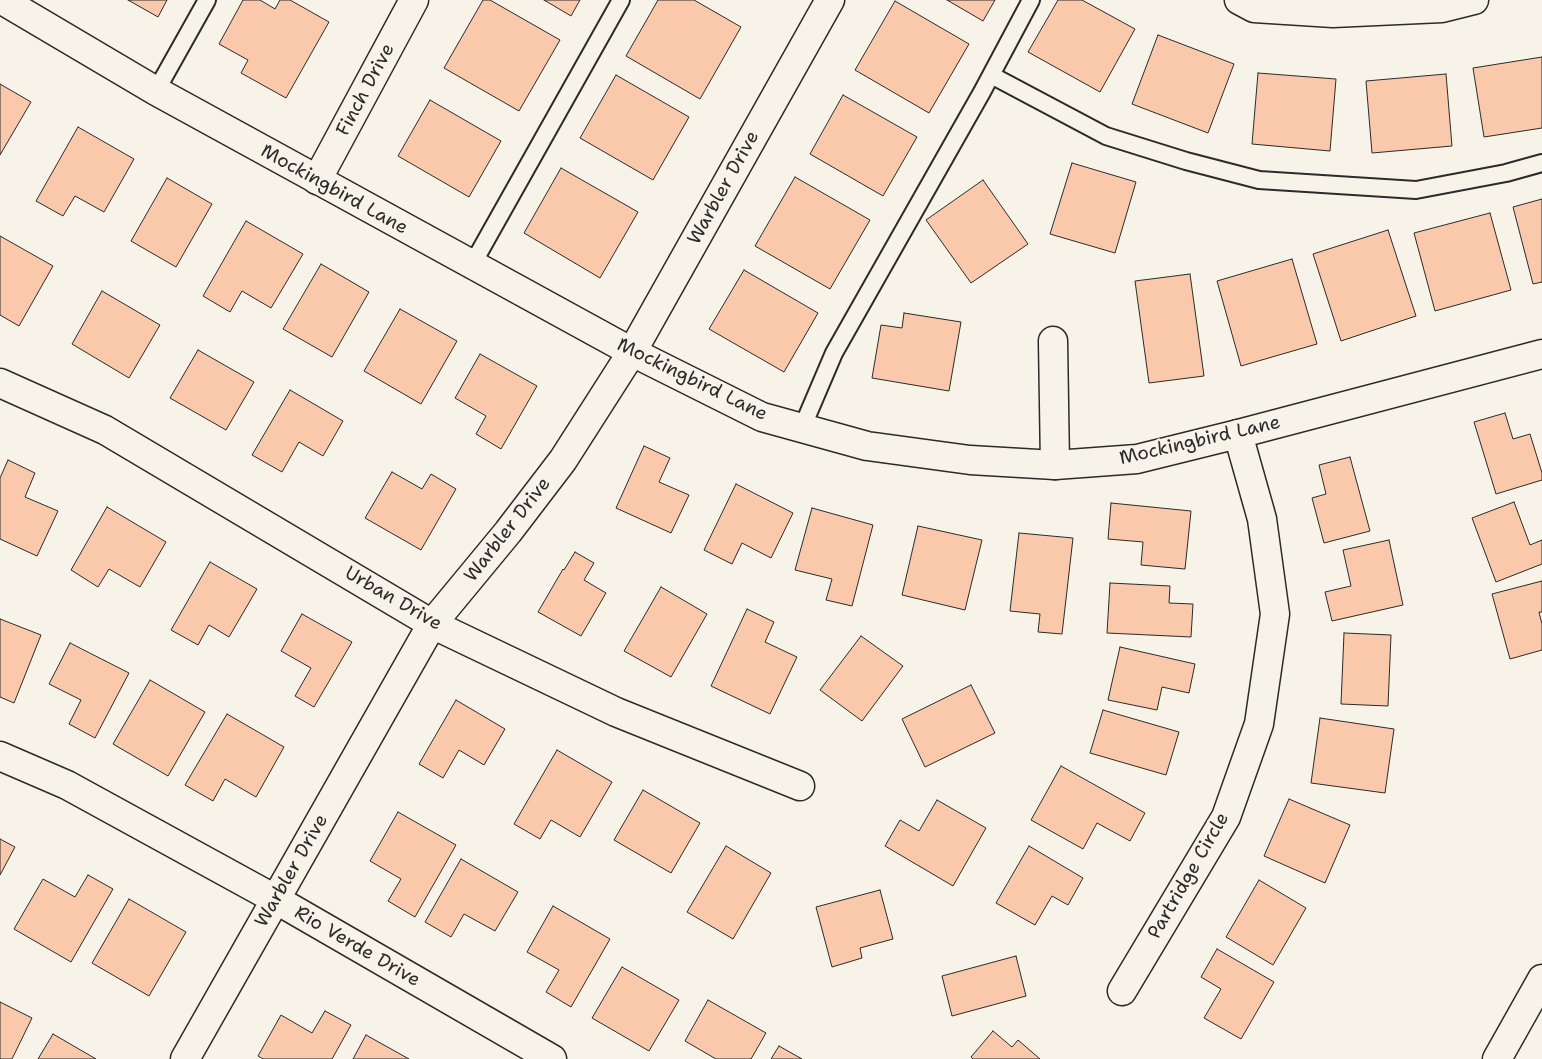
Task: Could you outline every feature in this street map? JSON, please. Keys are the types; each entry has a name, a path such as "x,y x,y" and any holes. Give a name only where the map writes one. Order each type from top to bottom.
{"street":[{"name":"Mockingbird Lane","path":"2,0 156,91 632,352 762,417 867,446 970,460 1055,465 1137,459 1542,354"},
{"name":"Finch Drive","path":"318,180 414,0"},
{"name":"Warbler Drive","path":"185,1059 432,624 508,532 563,460 632,352 830,0"},
{"path":"1239,0 1254,8 1333,13 1442,8 1474,0"},
{"path":"1052,341 1055,465"},
{"name":"Urban Drive","path":"0,383 105,430 432,624 616,712 800,786"},
{"name":"Partridge Circle","path":"1122,991 1226,816 1259,724 1275,614 1262,519 1238,434"},
{"name":"Rio Verde Drive","path":"0,756 67,785 276,900 552,1059"},
{"path":"1497,1059 1542,980"}],"lane":[{"path":"156,91 207,0"},
{"path":"472,264 621,0"},
{"path":"802,428 834,353 1031,0"},
{"path":"991,74 1106,136 1186,161 1259,180 1416,190 1506,173 1542,163"}],"building":[{"path":"128,0 167,0 158,17"},
{"path":"243,0 260,0 275,9 280,0 290,0 329,22 286,98 241,73 248,60 219,44"},
{"path":"483,0 490,0 560,40 519,111 444,68"},
{"path":"544,0 580,0 571,16"},
{"path":"658,0 694,0 741,27 700,99 626,56"},
{"path":"947,0 995,0 983,21"},
{"path":"1058,0 1082,0 1135,29 1100,92 1028,52"},
{"path":"895,1 969,44 929,113 855,70"},
{"path":"1158,35 1234,64 1208,133 1132,104"},
{"path":"1542,57 1542,128 1484,137 1473,68"},
{"path":"1258,73 1336,79 1330,151 1252,144"},
{"path":"1446,74 1452,146 1372,153 1366,81"},
{"path":"616,75 689,117 653,180 580,138"},
{"path":"0,84 31,102 0,155"},
{"path":"843,95 917,137 883,196 810,154"},
{"path":"430,100 501,141 469,197 398,156"},
{"path":"78,127 134,159 104,212 75,196 63,216 36,201"},
{"path":"1072,163 1136,182 1115,253 1050,234"},
{"path":"561,168 638,212 600,278 524,233"},
{"path":"795,177 870,220 830,289 755,246"},
{"path":"167,178 212,204 176,267 131,241"},
{"path":"983,180 1028,244 971,283 926,220"},
{"path":"1542,199 1542,282 1533,284 1513,207"},
{"path":"1490,213 1511,290 1435,311 1414,233"},
{"path":"246,221 303,254 271,308 242,291 230,312 203,296"},
{"path":"1388,230 1416,316 1341,341 1313,254"},
{"path":"0,236 53,266 19,326 0,315"},
{"path":"1292,259 1317,344 1241,366 1217,281"},
{"path":"321,264 369,292 332,357 283,329"},
{"path":"744,270 818,313 784,372 709,329"},
{"path":"1190,274 1204,376 1149,383 1135,281"},
{"path":"102,291 160,325 129,378 72,344"},
{"path":"400,309 457,341 421,404 364,371"},
{"path":"904,313 961,322 949,391 872,378 881,325 902,328"},
{"path":"198,350 254,382 226,430 170,398"},
{"path":"480,354 537,386 501,449 476,434 486,416 455,398"},
{"path":"290,390 343,421 323,456 299,442 282,472 252,455"},
{"path":"1505,413 1513,439 1530,434 1542,473 1542,480 1496,494 1474,422"},
{"path":"644,446 670,458 659,482 689,495 671,533 616,508"},
{"path":"1350,457 1370,531 1324,543 1312,498 1326,494 1319,465"},
{"path":"8,460 35,473 25,497 58,511 37,556 0,539 0,478"},
{"path":"392,472 422,489 431,474 456,489 421,550 365,518"},
{"path":"736,484 793,513 771,558 742,543 732,564 704,550"},
{"path":"1514,502 1530,545 1542,540 1542,564 1496,582 1472,518"},
{"path":"1111,503 1191,511 1185,569 1141,565 1143,542 1108,539"},
{"path":"107,507 166,542 140,587 109,569 98,587 71,570"},
{"path":"812,508 873,525 852,606 826,600 832,579 795,570"},
{"path":"918,526 982,540 965,610 902,595"},
{"path":"1019,533 1073,538 1062,634 1038,632 1040,614 1010,611"},
{"path":"1389,540 1403,605 1332,621 1325,592 1351,586 1343,550"},
{"path":"575,552 594,563 584,580 606,593 581,636 538,612"},
{"path":"210,562 257,589 229,637 209,625 198,645 171,630"},
{"path":"1542,581 1542,612 1539,612 1542,624 1542,650 1510,659 1492,594"},
{"path":"1110,583 1170,586 1169,603 1193,604 1191,637 1107,633"},
{"path":"661,587 707,614 671,677 624,651"},
{"path":"747,609 774,622 765,642 797,657 770,714 711,686"},
{"path":"302,614 352,642 314,707 295,696 311,668 281,651"},
{"path":"0,619 41,635 14,703 0,697"},
{"path":"1344,633 1391,635 1388,706 1341,704"},
{"path":"861,636 903,666 862,721 820,690"},
{"path":"70,643 129,673 95,738 69,724 81,700 49,684"},
{"path":"1120,647 1195,664 1189,693 1162,687 1157,710 1108,700"},
{"path":"150,680 205,712 168,776 113,744"},
{"path":"971,685 995,733 925,767 902,719"},
{"path":"456,700 505,729 484,765 459,750 443,778 419,764"},
{"path":"1103,710 1179,732 1166,775 1090,753"},
{"path":"227,714 284,747 256,797 225,779 213,801 185,785"},
{"path":"1320,718 1394,729 1385,793 1311,783"},
{"path":"557,750 612,782 580,837 551,820 540,839 514,824"},
{"path":"1061,766 1145,813 1130,841 1097,823 1083,849 1031,820"},
{"path":"643,790 700,823 671,873 614,840"},
{"path":"1289,799 1350,825 1325,883 1264,856"},
{"path":"937,800 986,828 953,886 885,846 900,820 919,831"},
{"path":"398,812 456,845 415,917 388,901 401,879 370,861"},
{"path":"0,839 15,847 0,875"},
{"path":"726,846 771,873 733,939 687,912"},
{"path":"1029,846 1083,878 1068,905 1052,896 1035,925 996,903"},
{"path":"461,859 518,892 495,931 464,914 451,937 425,922"},
{"path":"88,875 113,889 71,962 14,929 43,879 75,897"},
{"path":"1259,880 1306,908 1273,965 1226,937"},
{"path":"880,890 893,939 860,948 862,958 832,967 816,907"},
{"path":"129,899 186,932 149,996 92,963"},
{"path":"553,906 610,939 571,1007 546,992 559,970 527,952"},
{"path":"1217,949 1274,982 1241,1039 1204,1018 1221,989 1201,977"},
{"path":"1016,956 1026,996 952,1016 942,976"},
{"path":"622,967 679,1000 649,1051 592,1018"},
{"path":"708,1000 766,1033 751,1059 716,1059 685,1041"},
{"path":"0,1002 32,1018 12,1059 0,1059"},
{"path":"325,1011 351,1025 332,1059 263,1059 258,1056 281,1015 312,1033"},
{"path":"993,1031 1012,1047 1018,1040 1040,1059 973,1059 971,1057"},
{"path":"53,1034 96,1059 38,1059"},
{"path":"366,1035 409,1059 353,1059"},
{"path":"779,1046 802,1059 771,1059"}]}
